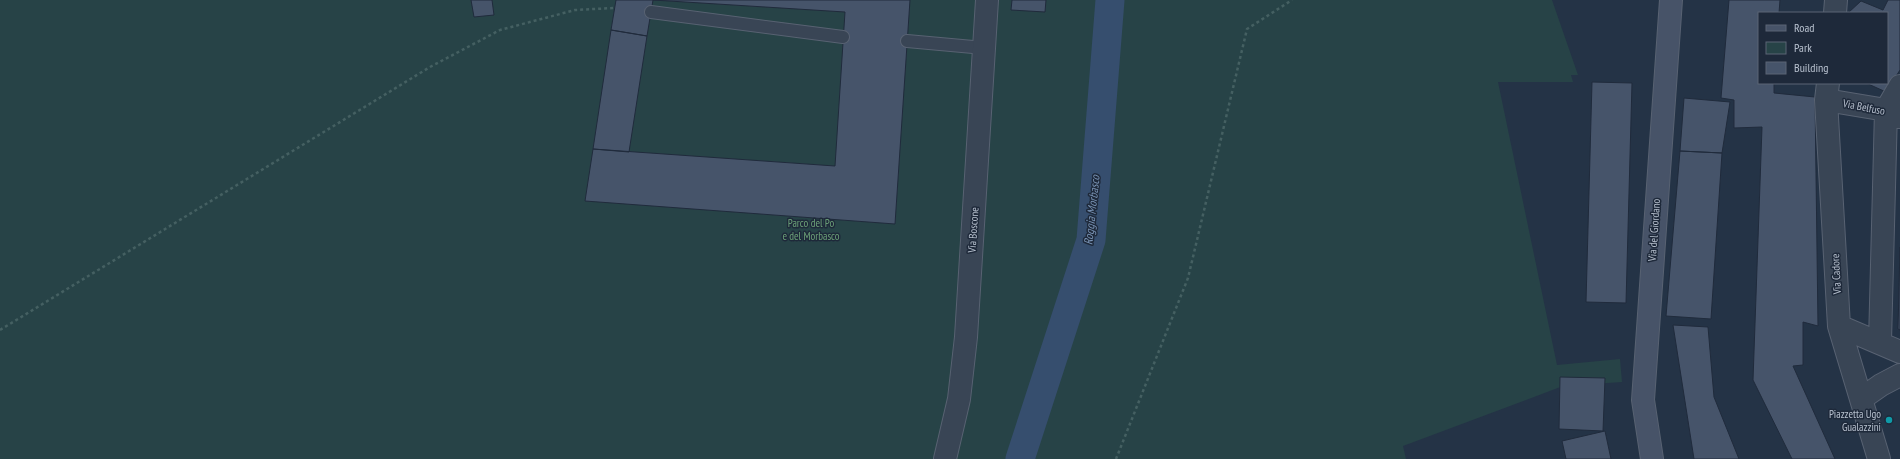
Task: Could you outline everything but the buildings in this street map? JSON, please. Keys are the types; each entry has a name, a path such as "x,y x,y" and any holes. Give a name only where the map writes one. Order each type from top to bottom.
{"street":[{"name":"Via Boscone","path":"945,459 959,399 966,337 987,0"},
{"name":"Via del Giordano","path":"1652,459 1643,400 1670,0"},
{"path":"1835,12 1836,0"},
{"path":"1880,342 1893,114 1900,86"},
{"name":"Via Belfuso","path":"1827,91 1893,114"},
{"name":"Via Cadore","path":"1827,91 1839,326 1879,459"},
{"path":"1839,326 1880,342 1900,352"},
{"path":"1861,399 1881,385 1900,375"}],"lane":[{"path":"651,12 843,37"},
{"path":"907,42 984,48"}],"path":[{"path":"1116,459 1188,278 1247,29 1292,0"},
{"path":"0,330 430,67 500,30 576,10 614,8"}],"green space":[{"name":"Parco del Po e del Morbasco","path":"0,0 1552,0 1578,75 1571,75 1573,82 1498,82 1557,365 1620,359 1622,382 1563,386 1403,446 1406,459 0,459"}],"waterway":[{"name":"Roggia Morbasco","path":"1020,459 1091,240 1110,0"}],"place":[{"name":"Piazzetta Ugo Gualazzini","path":"1889,420"}]}
